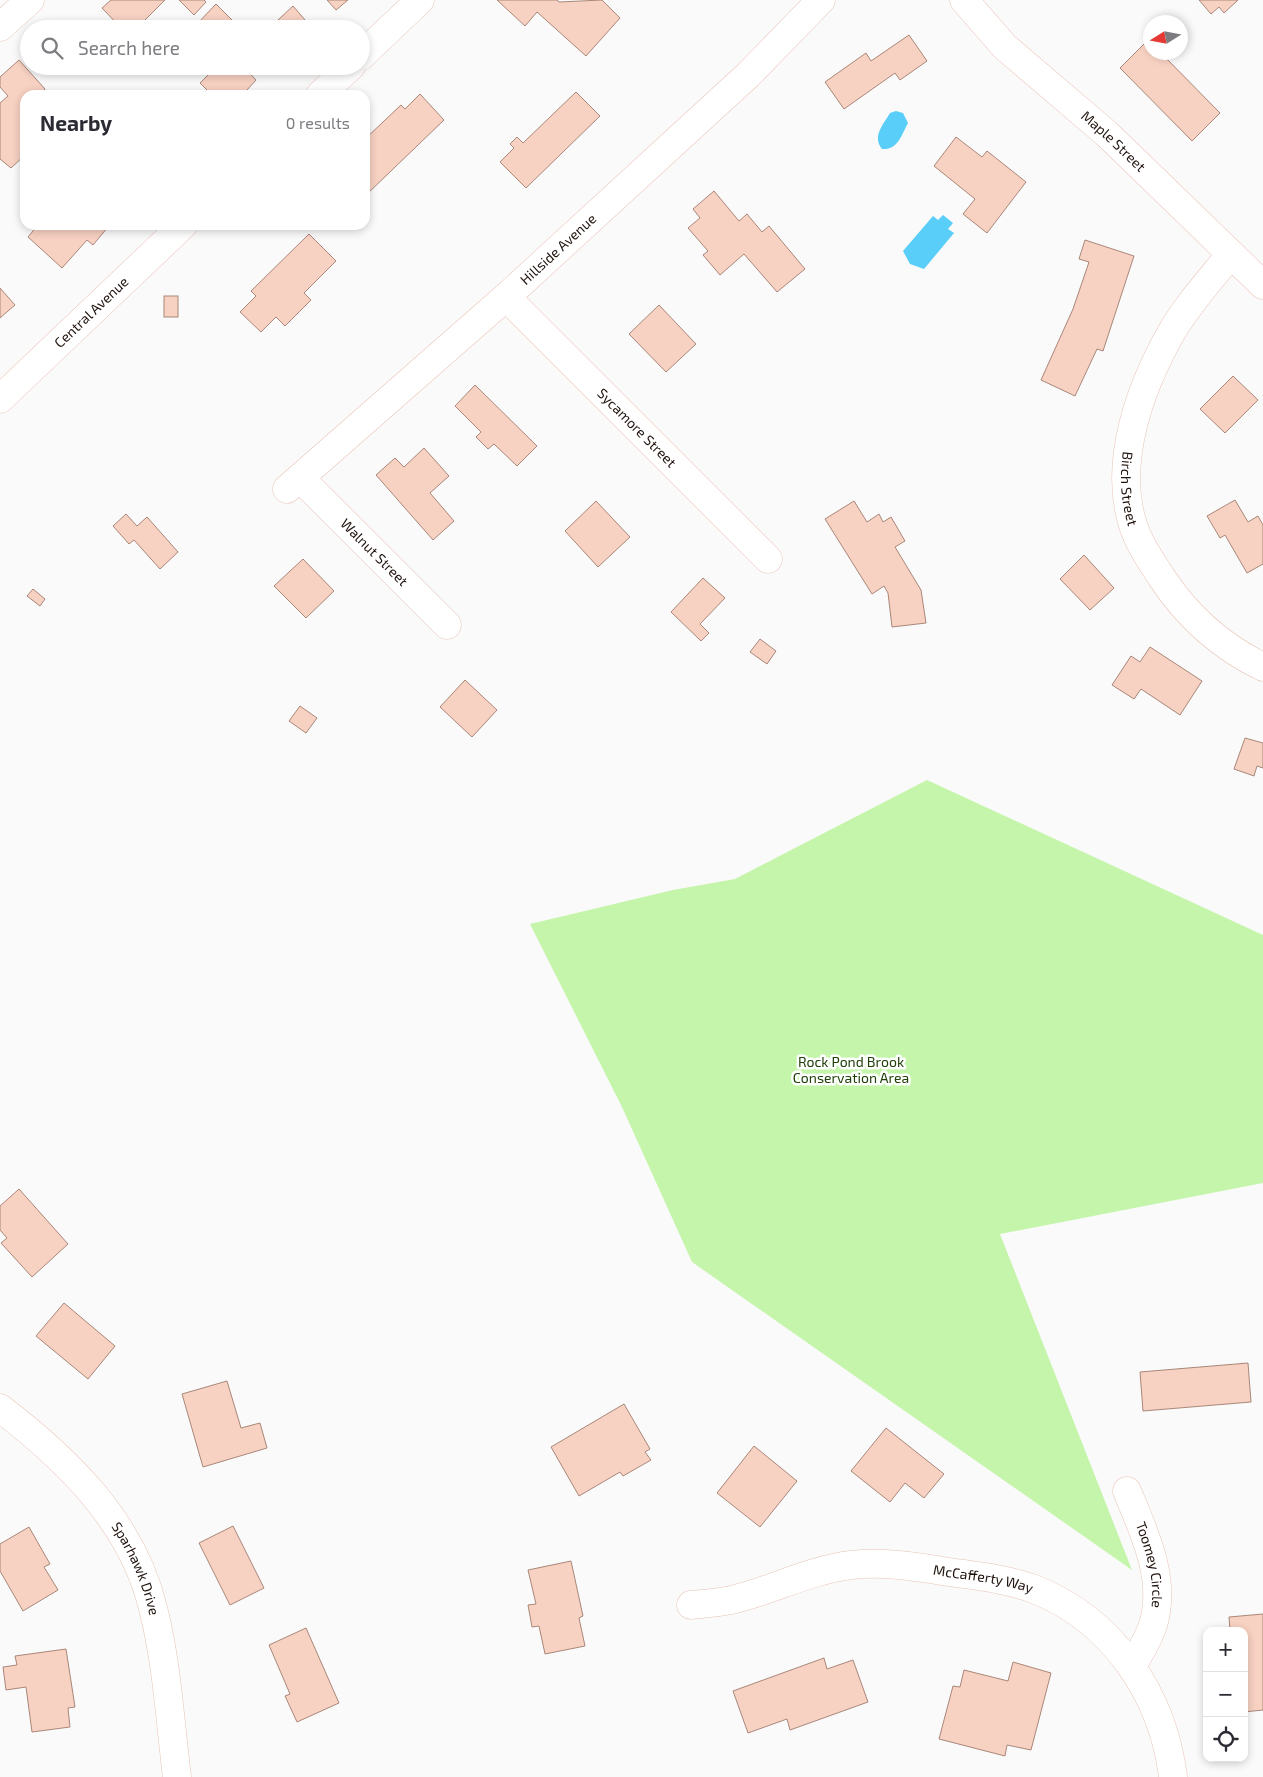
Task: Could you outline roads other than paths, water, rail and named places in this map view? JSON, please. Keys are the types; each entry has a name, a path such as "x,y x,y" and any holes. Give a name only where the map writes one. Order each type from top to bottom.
{"street":[{"path":"0,27 30,0"},
{"path":"370,47 420,0"},
{"name":"Hillside Avenue","path":"294,484 506,297 748,75 821,0"},
{"name":"Maple Street","path":"964,0 1005,47 1107,134 1263,285"},
{"path":"325,90 341,75"},
{"name":"Central Avenue","path":"0,399 178,230"},
{"name":"Birch Street","path":"1230,255 1172,332 1145,388 1130,438 1127,497 1138,538 1179,601 1214,637 1263,667"},
{"name":"Sycamore Street","path":"506,297 768,559"},
{"name":"Walnut Street","path":"294,484 448,626"},
{"name":"Sparhawk Drive","path":"0,1408 79,1476 99,1499 131,1550 153,1607 159,1636 177,1777"},
{"name":"Toomey Circle","path":"1127,1491 1151,1551 1156,1605 1149,1635 1132,1666"},
{"name":"McCafferty Way","path":"691,1605 741,1598 813,1572 840,1567 879,1564 919,1567 1010,1582 1052,1597 1093,1623 1119,1649 1132,1666 1155,1710 1166,1738 1173,1777"}],"water":[{"path":"896,111 903,113 908,123 895,145 882,149 879,144 878,135 890,113"},
{"path":"943,215 953,223 948,229 954,233 924,269 910,264 903,251 933,216 938,220"}],"park label":[{"name":"Rock Pond Brook Conservation Area","path":"851,1070"}]}
